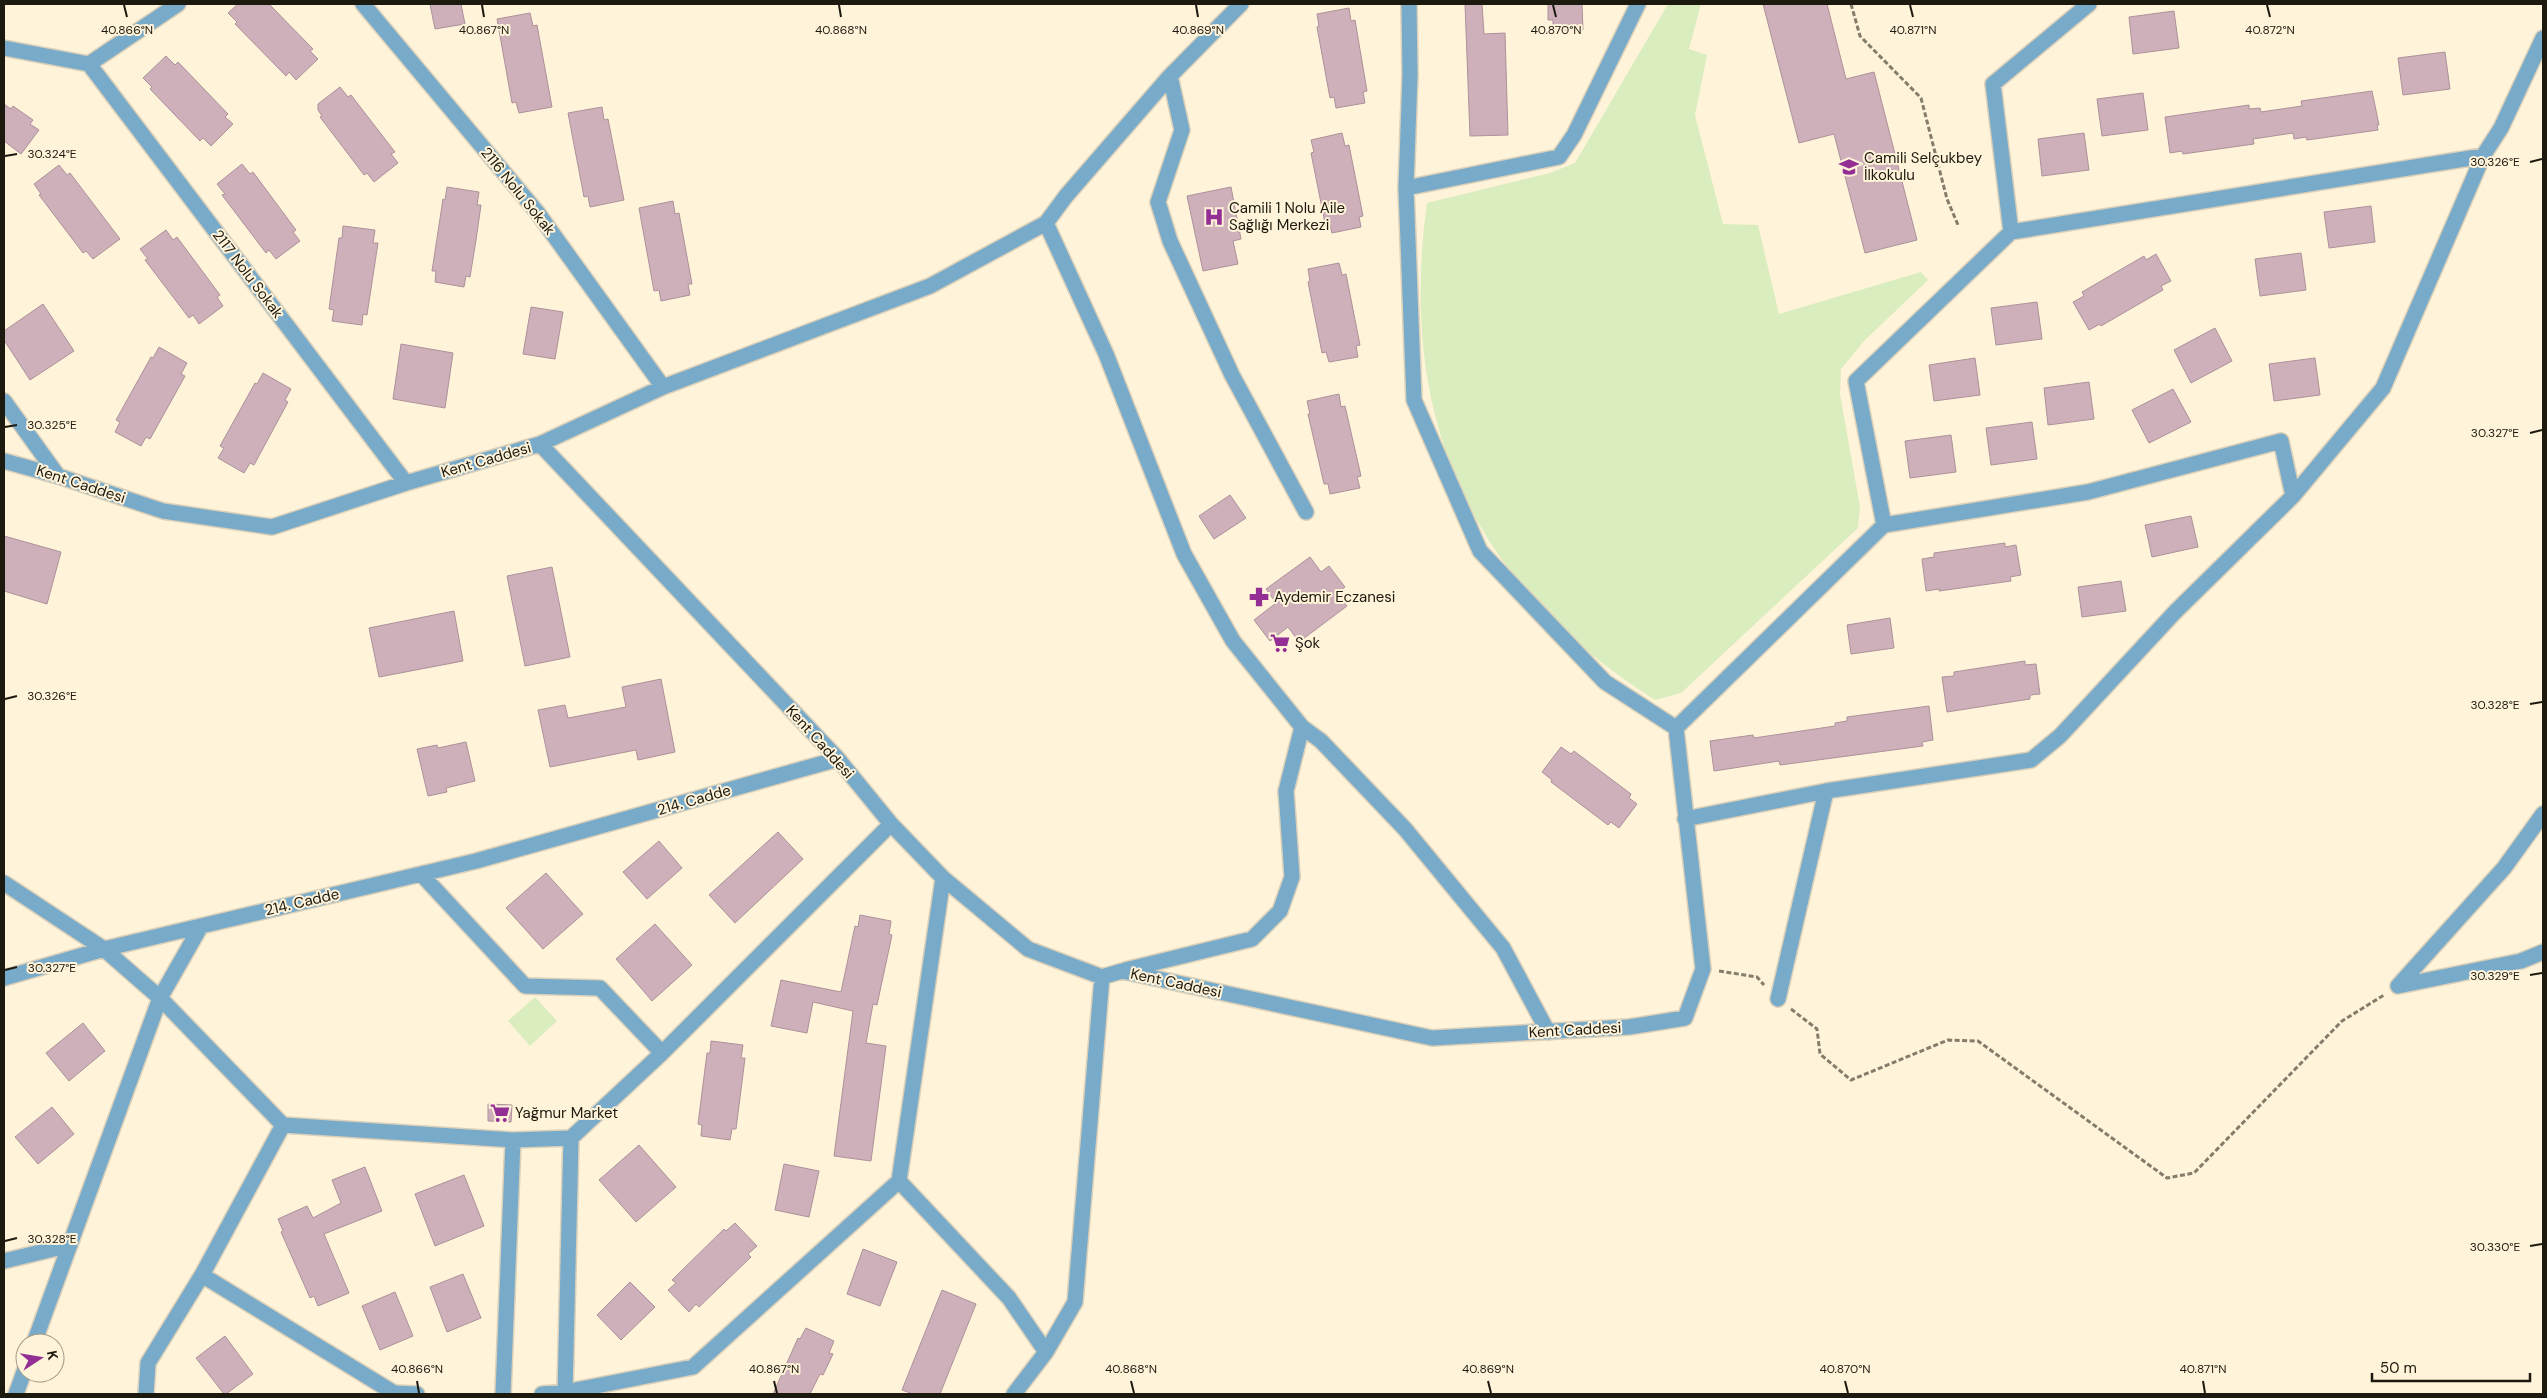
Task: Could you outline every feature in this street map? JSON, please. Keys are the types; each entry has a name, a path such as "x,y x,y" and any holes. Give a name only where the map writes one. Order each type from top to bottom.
{"street":[{"path":"4,48 90,64 178,4"},
{"name":"2116 Nolu Sokak","path":"363,4 537,212 662,388"},
{"path":"540,444 662,388 930,286 1046,223 1066,196 1170,76 1242,4"},
{"path":"1410,4 1410,75 1406,188 1414,400 1480,552 1605,682 1676,728"},
{"path":"1406,188 1559,157 1574,135 1638,4"},
{"path":"2010,232 1993,84 2089,4"},
{"path":"1685,819 1826,792 2031,760 2060,736 2175,612 2293,496 2383,388 2483,156 2502,128 2543,38"},
{"name":"2117 Nolu Sokak","path":"90,64 406,484"},
{"path":"1170,76 1182,130 1158,202 1170,241 1232,375 1306,512"},
{"path":"1884,525 1856,381 2010,232 2483,156"},
{"path":"1046,223 1106,354 1184,554 1233,641 1302,726 1321,742 1405,829 1503,948 1548,1032"},
{"path":"4,401 58,476"},
{"path":"1676,728 1884,525 2088,492 2282,441 2293,496"},
{"name":"Kent Caddesi","path":"4,461 58,476 163,511 272,526 540,444 838,759 891,824 943,878 1028,949 1102,977 1122,971 1432,1038 1629,1028 1685,1018 1703,969"},
{"path":"1122,971 1252,939 1280,911 1292,877 1286,792 1302,726"},
{"path":"1676,728 1703,969"},
{"name":"214. Cadde","path":"4,978 104,949 422,875 838,759"},
{"path":"1778,999 1826,792"},
{"path":"2398,986 2504,868 2543,814"},
{"path":"4,883 104,949 160,998 283,1125 513,1140 571,1138 662,1053 891,824"},
{"path":"422,875 525,986 600,988 662,1053"},
{"path":"542,1394 565,1393 693,1367 899,1181 943,878"},
{"path":"38,1333 160,998 201,926"},
{"path":"2398,986 2521,961 2543,952"},
{"path":"1014,1394 1046,1352 1075,1302 1102,977"},
{"path":"146,1394 148,1363 202,1274 283,1125"},
{"path":"565,1393 571,1138"},
{"path":"503,1394 513,1140"},
{"path":"899,1181 1009,1298 1046,1352"},
{"path":"4,1261 70,1245"},
{"path":"202,1274 394,1393 417,1394"}],"path":[{"path":"1851,4 1860,36 1922,98 1947,199 1958,225"},
{"path":"1703,969 1757,978 1778,999 1817,1029 1820,1054 1851,1080 1948,1040 1978,1041 2168,1178 2194,1173 2342,1021 2398,986"}],"green space":[{"path":"1668,4 1701,4 1689,49 1707,55 1695,115 1723,224 1758,225 1779,314 1921,272 1928,280 1864,341 1841,369 1840,394 1860,507 1858,528 1681,693 1655,700 1591,654 1538,604 1494,548 1461,489 1437,424 1424,355 1421,281 1427,203 1550,173 1575,163"},
{"path":"535,997 557,1021 530,1046 508,1021"}],"building":[{"path":"238,4 269,4 313,49 310,51 318,59 296,80 289,72 286,76 235,24 237,22 228,13"},
{"path":"430,4 461,4 465,24 435,29"},
{"path":"1465,4 1482,4 1484,34 1505,33 1508,135 1470,136"},
{"path":"1548,4 1582,4 1583,30 1553,31 1553,20 1548,20"},
{"path":"1763,4 1827,4 1846,79 1874,72 1917,240 1865,253 1834,134 1799,143"},
{"path":"1349,8 1351,21 1355,20 1367,91 1363,92 1365,103 1336,108 1334,97 1330,98 1317,27 1319,26 1317,14"},
{"path":"2174,11 2179,48 2133,54 2129,17"},
{"path":"530,13 533,26 537,25 552,107 519,113 516,102 512,103 497,19"},
{"path":"2445,52 2450,89 2403,95 2398,58"},
{"path":"166,56 175,65 178,62 228,114 225,117 233,124 211,146 203,138 200,141 150,89 152,87 143,78"},
{"path":"340,87 348,97 351,95 395,152 391,154 398,163 374,182 367,173 364,175 320,117 322,116 318,110 318,104"},
{"path":"2372,91 2379,125 2377,125 2378,130 2307,140 2306,137 2294,139 2293,133 2253,139 2254,144 2183,154 2182,151 2170,153 2165,117 2249,105 2249,109 2260,108 2261,112 2302,106 2301,101"},
{"path":"2143,93 2148,130 2102,136 2097,99"},
{"path":"4,104 11,109 13,106 33,120 30,124 39,130 21,154 4,141"},
{"path":"602,107 604,120 608,119 624,200 590,207 588,196 584,197 568,113"},
{"path":"1342,133 1345,146 1349,145 1363,216 1359,217 1361,227 1332,233 1329,222 1325,223 1311,153 1314,152 1311,140"},
{"path":"2084,133 2089,170 2042,176 2038,139"},
{"path":"242,164 250,174 253,172 296,230 293,232 300,241 276,259 269,250 266,253 222,195 225,194 217,184"},
{"path":"59,165 67,175 70,173 120,239 93,259 86,251 83,253 39,195 41,194 34,184"},
{"path":"447,187 479,192 477,205 481,205 476,240 470,277 466,276 464,287 435,282 436,271 432,271 443,199 445,200"},
{"name":"Camili 1 Nolu Aile Sağlığı Merkezi","path":"1231,187 1241,239 1233,241 1238,264 1203,271 1187,196"},
{"path":"673,201 675,214 679,213 692,284 688,284 690,295 661,301 659,290 654,291 639,208"},
{"path":"2371,206 2375,242 2329,248 2324,212"},
{"path":"343,226 375,230 373,243 378,243 367,315 363,314 362,325 332,321 334,310 329,309 339,238 342,238"},
{"path":"166,230 173,240 177,237 220,295 217,297 223,306 199,324 193,315 189,318 145,260 148,259 140,249"},
{"path":"2301,253 2306,290 2260,296 2255,259"},
{"path":"2156,254 2171,281 2161,286 2163,290 2101,326 2100,324 2089,330 2073,302 2084,296 2082,292 2144,256 2146,260"},
{"path":"1339,263 1342,275 1346,274 1360,345 1356,346 1358,357 1329,362 1326,352 1322,353 1308,282 1310,281 1308,269"},
{"path":"2037,302 2042,339 1996,345 1991,308"},
{"path":"43,304 74,351 30,380 4,340 4,331"},
{"path":"531,307 563,312 555,359 523,354"},
{"path":"2215,328 2232,361 2191,383 2174,350"},
{"path":"401,344 453,353 445,408 393,399"},
{"path":"159,347 187,363 181,374 185,376 150,439 146,437 141,446 115,432 120,422 116,420 151,357 153,358"},
{"path":"1975,358 1980,395 1934,401 1929,365"},
{"path":"2315,358 2320,395 2274,401 2269,364"},
{"path":"263,373 291,389 285,400 288,402 254,465 250,463 244,473 218,458 224,448 220,446 255,383 257,384"},
{"path":"2089,382 2094,419 2048,425 2044,388"},
{"path":"2173,389 2191,422 2149,443 2132,410"},
{"path":"1339,394 1341,407 1345,406 1361,476 1357,477 1360,488 1330,494 1328,484 1324,484 1308,414 1310,414 1307,401"},
{"path":"2032,422 2037,459 1991,465 1986,428"},
{"path":"1951,435 1956,472 1910,478 1905,441"},
{"path":"1230,495 1246,518 1214,539 1199,516"},
{"path":"2191,516 2198,547 2152,557 2145,525"},
{"path":"4,536 61,552 47,604 4,591"},
{"path":"2005,543 2005,547 2016,545 2021,575 2010,577 2011,581 1939,591 1939,589 1926,591 1922,559 1934,557 1934,553"},
{"path":"1310,557 1321,572 1329,566 1345,587 1337,593 1347,606 1299,642 1288,627 1270,641 1254,620 1276,603 1266,589"},
{"path":"552,567 570,657 525,666 507,576"},
{"path":"2121,581 2126,611 2082,617 2078,587"},
{"path":"454,611 463,661 379,677 369,628"},
{"path":"1890,618 1894,648 1851,654 1847,625"},
{"path":"2025,661 2025,665 2036,664 2040,694 2030,695 2030,699 1947,712 1942,677 1954,676 1954,672"},
{"path":"661,679 675,752 638,760 636,750 550,767 538,710 565,705 568,718 626,707 622,687"},
{"path":"1929,706 1933,740 1922,742 1923,746 1780,765 1779,761 1714,771 1710,741 1753,735 1754,738 1835,726 1835,723 1847,721 1847,717"},
{"path":"466,742 475,781 446,788 447,792 428,796 417,749 437,745 438,748"},
{"path":"1561,747 1571,754 1574,751 1631,794 1629,798 1637,804 1619,828 1611,822 1608,825 1551,782 1552,780 1542,772"},
{"path":"778,832 803,859 735,923 709,895"},
{"path":"659,841 682,868 647,899 623,872"},
{"path":"546,873 583,914 543,949 506,908"},
{"path":"860,915 891,921 889,934 892,935 877,1005 873,1004 866,1043 886,1046 871,1161 834,1156 853,1011 813,1002 807,1033 771,1026 781,980 841,992 855,926 858,927"},
{"path":"655,924 692,965 652,1001 616,959"},
{"path":"83,1023 105,1051 69,1081 46,1053"},
{"path":"711,1041 743,1045 741,1058 745,1058 736,1129 732,1129 730,1140 701,1136 702,1125 698,1124 707,1053 710,1053"},
{"name":"Yağmur Market","path":"488,1104 512,1105 511,1122 488,1121"},
{"path":"52,1107 74,1134 38,1164 15,1137"},
{"path":"639,1145 676,1187 636,1222 599,1180"},
{"path":"784,1164 819,1171 809,1217 775,1210"},
{"path":"365,1167 382,1211 324,1234 349,1293 318,1306 314,1296 310,1298 281,1232 283,1231 278,1219 307,1206 313,1218 341,1203 332,1180"},
{"path":"464,1175 484,1226 435,1246 415,1194"},
{"path":"735,1223 757,1246 748,1254 751,1257 699,1307 696,1304 689,1312 668,1290 676,1283 672,1280 724,1229 726,1231"},
{"path":"863,1249 897,1262 880,1306 847,1294"},
{"path":"463,1274 481,1318 447,1332 430,1287"},
{"path":"630,1282 655,1307 621,1340 597,1315"},
{"path":"942,1290 976,1304 940,1394 913,1394 902,1390"},
{"path":"395,1292 413,1336 380,1350 362,1306"},
{"path":"806,1328 834,1341 829,1353 833,1354 823,1375 820,1374 810,1394 773,1394 798,1338 800,1339"},
{"path":"225,1336 253,1374 224,1394 196,1358"}],"place":[{"name":"Camili Selçukbey İlkokulu","path":"1849,167"},
{"name":"Camili 1 Nolu Aile Sağlığı Merkezi","path":"1214,217"},
{"name":"Aydemir Eczanesi","path":"1259,597"},
{"name":"Şok","path":"1280,643"},
{"name":"Yağmur Market","path":"500,1113"}]}
